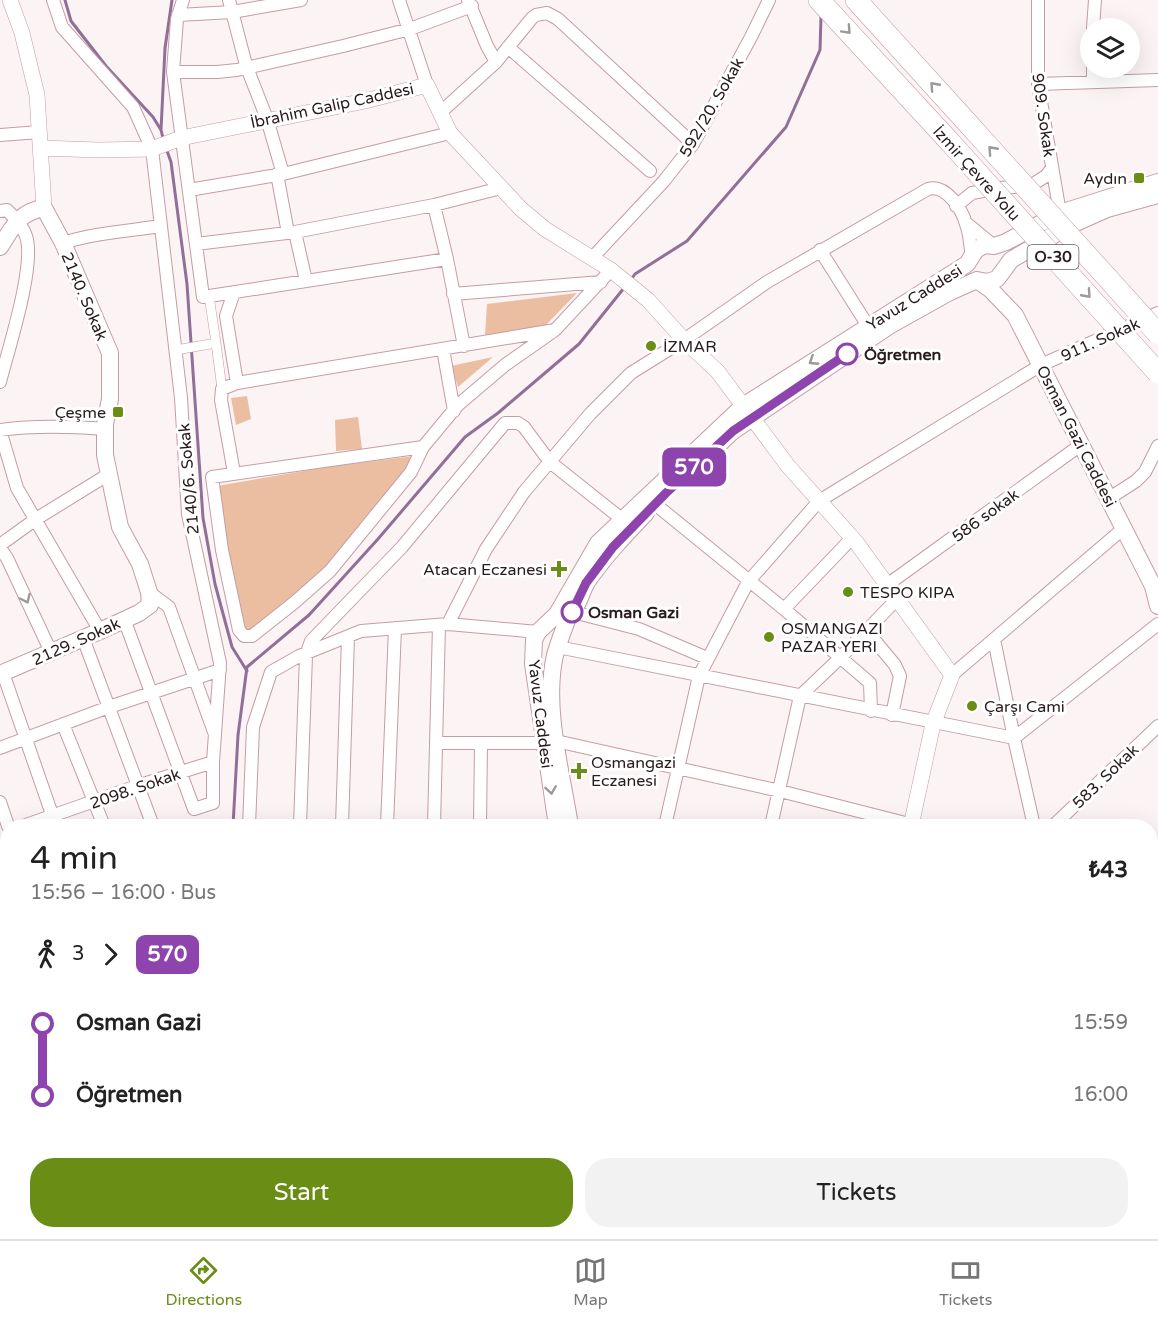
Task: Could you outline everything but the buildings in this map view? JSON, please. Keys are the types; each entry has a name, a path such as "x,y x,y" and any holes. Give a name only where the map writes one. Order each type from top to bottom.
{"highway":[{"name":"İzmir Çevre Yolu","path":"819,0 1158,373"},
{"name":"İzmir Çevre Yolu","path":"856,0 1158,334"}],"main road":[{"name":"Yavuz Caddesi","path":"568,819 533,664 535,640 557,614 598,543 747,412 868,326 967,264 976,250 984,245 994,246 1006,242 1158,182"},
{"name":"Yavuz Caddesi","path":"556,819 550,742 553,719 552,688 557,651 569,615 573,612 586,583 613,547 733,431 747,412 950,292 977,280 987,282 997,279 1011,260 1064,220 1158,195"},
{"path":"0,247 17,220 31,210 44,208"},
{"name":"2140. Sokak","path":"44,208 63,243 110,353 110,399 105,429 105,455 120,527 140,564 149,598"},
{"path":"994,246 1003,255 1004,270 1015,315"},
{"path":"972,257 970,268 972,276 977,280"},
{"name":"Osman Gazi Caddesi","path":"977,280 991,290 1015,315 1153,586 1158,606"},
{"name":"2129. Sokak","path":"2,674 139,613 149,598"},
{"path":"535,640 538,657 545,658 557,651"}],"street":[{"name":"2140. Sokak","path":"10,0 22,33 37,95 44,208"},
{"name":"2140/6. Sokak","path":"53,0 62,27 133,107 152,149 181,398 188,514 220,669 213,762 213,803 194,809 124,619"},
{"path":"183,0 178,15 173,72 203,297 447,259"},
{"path":"178,15 230,6 302,0"},
{"path":"399,0 427,85"},
{"name":"592/20. Sokak","path":"592,258 664,181 693,144 769,0"},
{"name":"909. Sokak","path":"1038,0 1038,84 1052,168 1064,220"},
{"path":"1094,18 1095,0"},
{"path":"173,72 217,72 343,46 410,29 470,3 496,62"},
{"path":"230,6 247,67 267,120 292,232 306,281"},
{"path":"441,112 496,62 536,15 547,13 553,15 693,144"},
{"path":"508,47 650,171"},
{"path":"1038,84 1158,80"},
{"name":"İbrahim Galip Caddesi","path":"41,148 152,149 181,138 365,101 427,85 450,133 501,188 544,229 592,258 611,277 648,300 684,340 718,372 788,466 852,538 952,675"},
{"path":"0,135 40,132"},
{"path":"189,190 280,174 450,133"},
{"path":"956,206 972,193 1030,186 1046,176 1052,168"},
{"path":"196,244 292,232 434,205 501,188"},
{"path":"434,819 436,743 444,625 486,549 524,492 590,414 631,374 767,282 928,189 938,188 949,194 966,223 994,246"},
{"path":"434,205 464,346"},
{"path":"0,211 7,210 17,220 26,235 29,253 21,300 0,382"},
{"path":"966,223 972,257"},
{"path":"63,243 87,236 161,225"},
{"path":"820,250 868,326"},
{"path":"453,294 611,277"},
{"path":"423,447 212,477 222,550 239,630 244,636 252,636 330,571 411,472 423,447 454,411 506,365 555,330 611,277"},
{"path":"234,292 226,316 237,384"},
{"path":"209,296 222,389 221,400 234,474"},
{"name":"911. Sokak","path":"667,819 680,769 699,676 707,658 748,582 819,501 1041,365 1158,313"},
{"path":"222,389 237,384 555,330"},
{"path":"176,350 216,343"},
{"path":"443,349 454,411"},
{"path":"300,819 306,655 311,641 402,548 506,423 518,423 524,427 550,462 623,520"},
{"path":"100,631 17,488 0,430 25,426 66,425 105,429"},
{"name":"586 sokak","path":"887,585 1082,444"},
{"path":"1108,499 1136,481 1145,472 1158,446"},
{"path":"51,652 0,546 36,519 109,474"},
{"path":"655,504 870,682 871,711"},
{"path":"915,819 933,724 952,675 1124,528"},
{"path":"784,609 852,538"},
{"name":"2140. Sokak","path":"149,598 169,607 216,739"},
{"path":"773,819 800,696 897,599"},
{"path":"573,612 639,629 707,658"},
{"path":"557,651 699,676 933,724 1014,738 1158,624"},
{"path":"249,819 253,727 271,672 361,631 444,625 535,640"},
{"path":"387,819 395,628"},
{"path":"866,630 895,665 900,676 892,715"},
{"path":"342,819 348,637"},
{"path":"83,638 150,819"},
{"path":"994,639 1032,819"},
{"path":"0,748 220,669"},
{"path":"2,674 54,819"},
{"path":"63,724 101,819"},
{"name":"583. Sokak","path":"1060,819 1158,726"},
{"path":"436,743 550,742 780,791 887,819"},
{"path":"480,819 481,743"},
{"name":"2098. Sokak","path":"61,819 94,802 213,762"},
{"path":"0,802 6,819"}],"shaded area":[{"path":"577,293 543,328 485,335 487,304"},
{"path":"493,357 458,387 451,366"},
{"path":"247,396 251,419 236,425 231,398"},
{"path":"358,417 362,449 336,451 335,420"},
{"path":"414,456 407,472 315,581 250,632 244,629 228,563 217,486 327,467"}],"waterway":[{"path":"65,0 71,21 106,66 153,117 163,138"},
{"path":"161,130 165,48 172,0"},
{"path":"630,281 635,274 687,241 786,127 820,50 821,17"},
{"path":"166,148 171,162 187,284 203,518 215,584 232,647 247,671"},
{"path":"233,819 238,735 247,667 309,615 465,437 498,413 579,344 624,288"}],"bus line":[{"name":"570","path":"572,612 586,583 613,547 666,493 733,431 847,354"}],"place":[{"name":"Aydın","path":"1139,178"},
{"name":"İZMAR","path":"651,346"},
{"name":"Öğretmen","path":"847,354"},
{"name":"Çeşme","path":"118,412"},
{"name":"Atacan Eczanesi","path":"559,569"},
{"name":"TESPO KIPA","path":"848,592"},
{"name":"Osman Gazi","path":"572,612"},
{"name":"OSMANGAZI PAZAR YERI","path":"769,637"},
{"name":"Çarşı Cami","path":"972,706"},
{"name":"Osmangazi Eczanesi","path":"579,771"}]}
